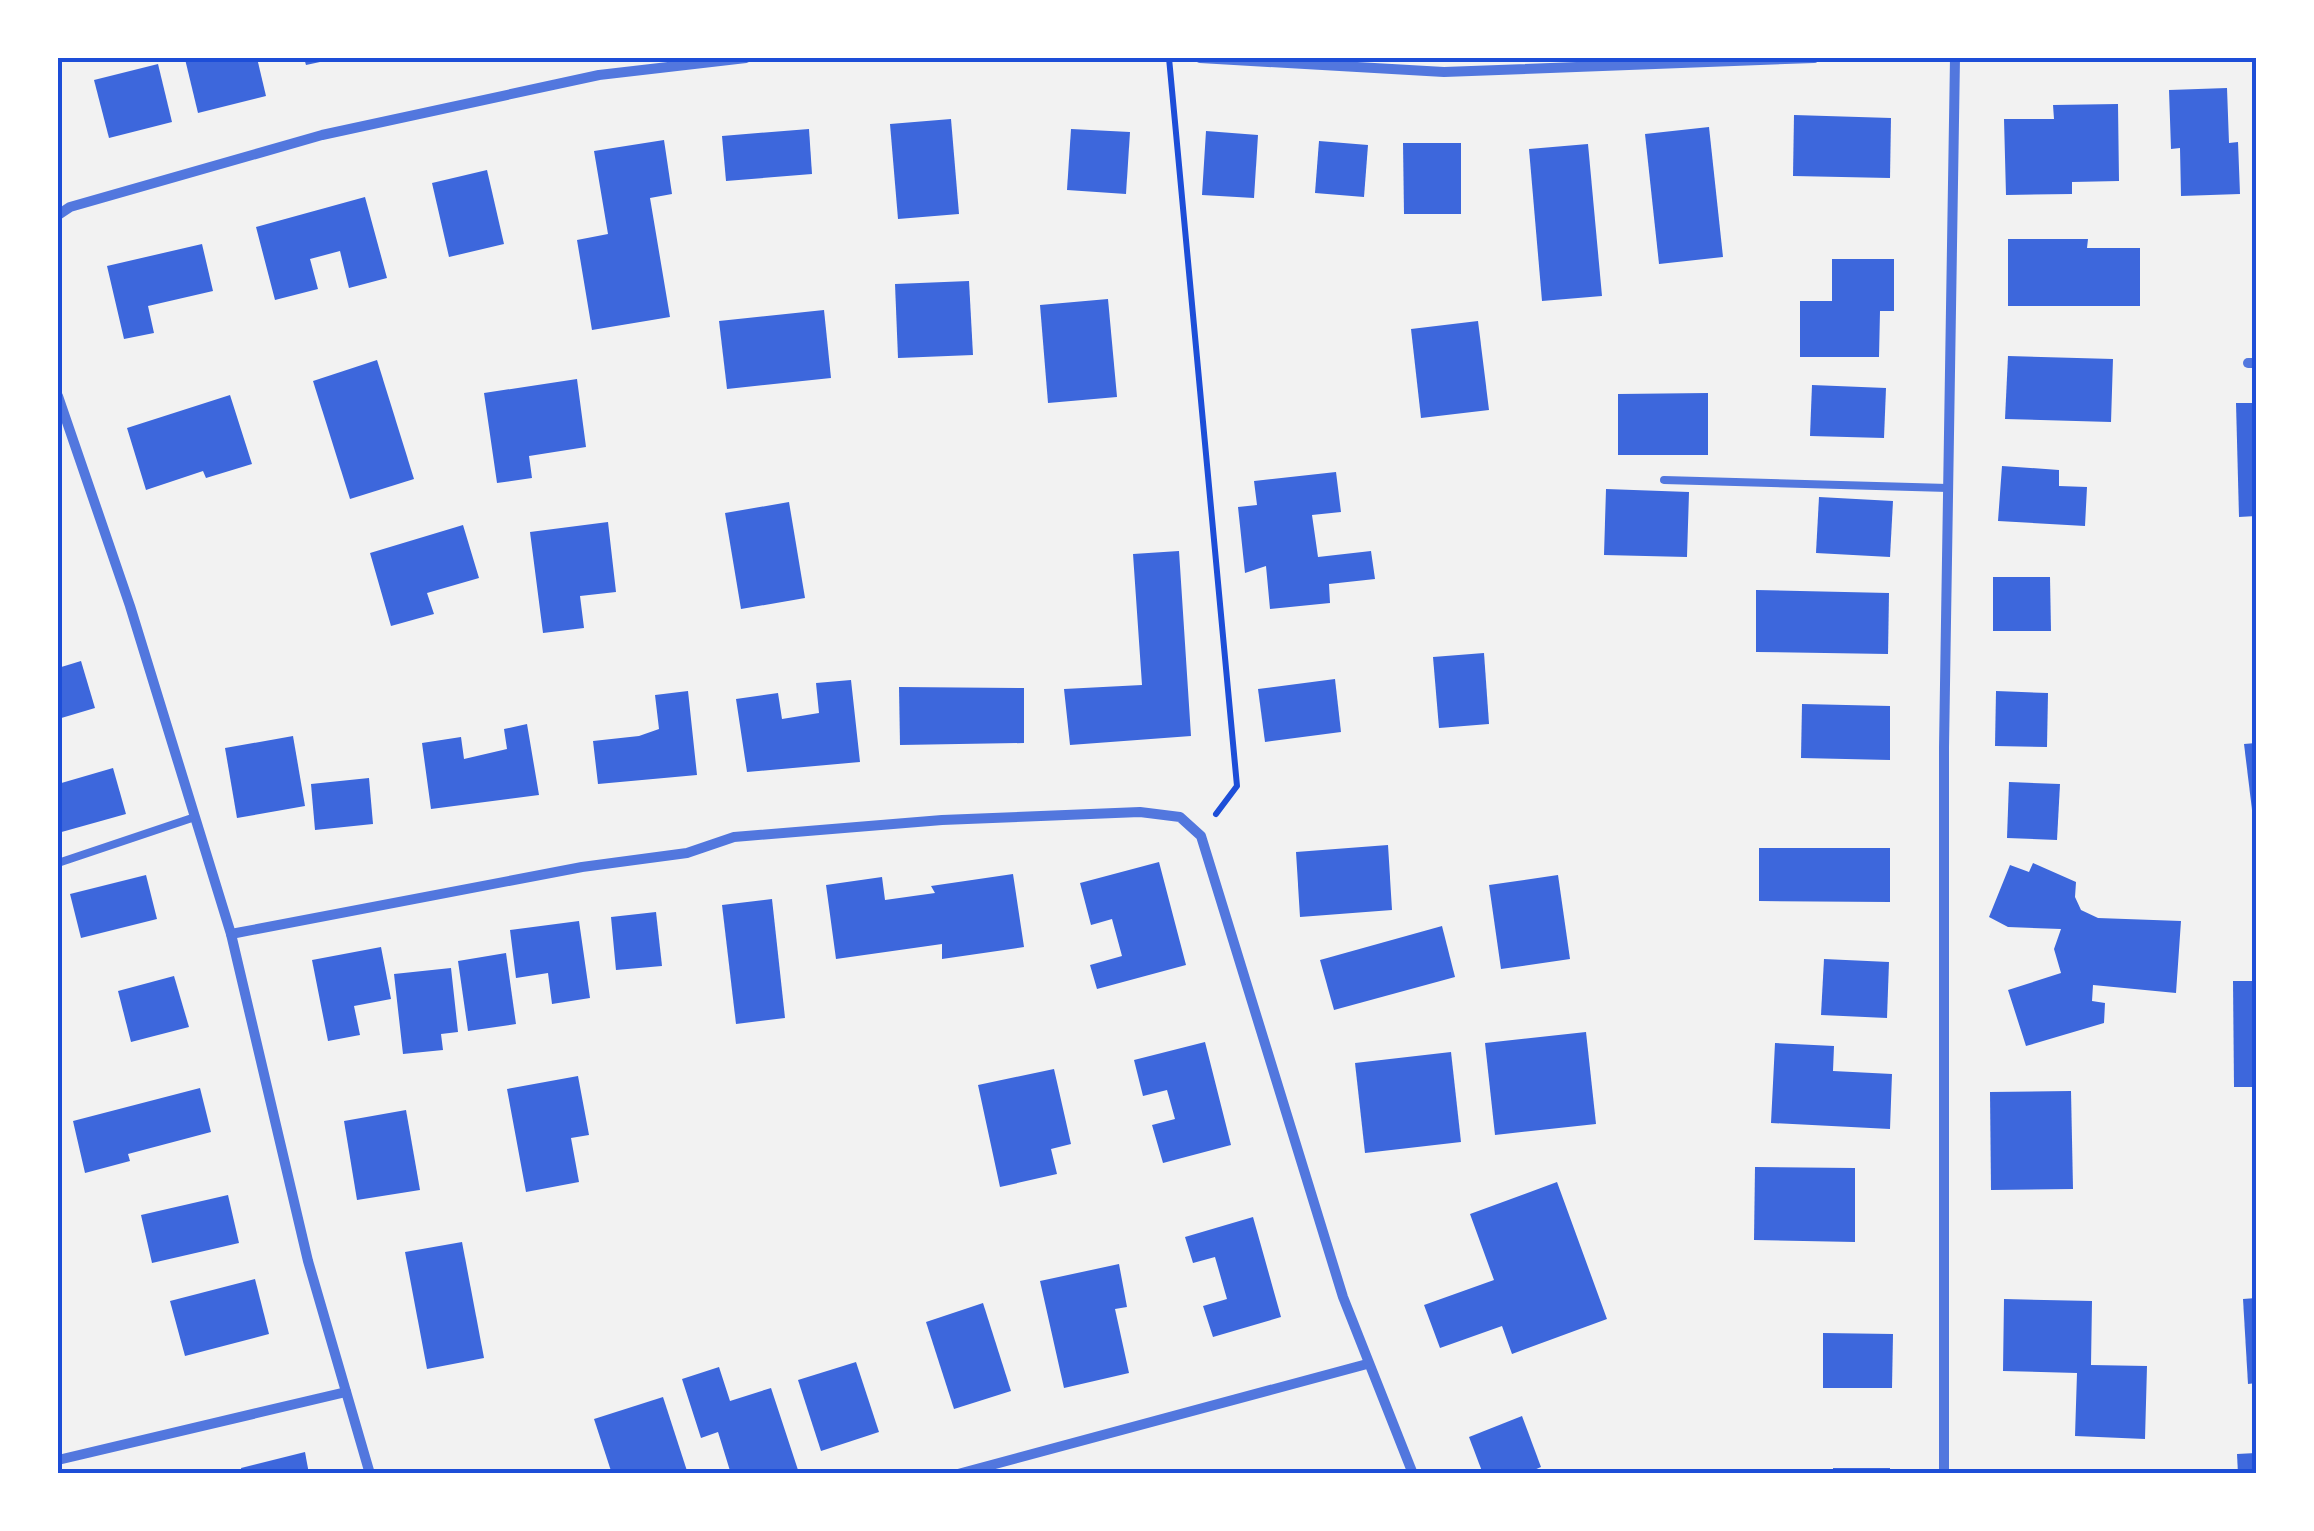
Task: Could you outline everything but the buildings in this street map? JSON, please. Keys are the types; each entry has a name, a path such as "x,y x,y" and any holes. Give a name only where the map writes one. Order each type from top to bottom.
{"street":[{"path":"58,215 70,207 322,135 599,75 746,58"},
{"path":"1200,58 1444,72 1814,58"},
{"path":"1944,1474 1944,747 1955,58"},
{"path":"58,396 130,606 231,934 308,1261 370,1474"},
{"path":"231,934 582,867 687,853 734,837 942,820 1140,812 1180,818 1200,836 1367,1364 1413,1474"},
{"path":"958,1474 1367,1364"},
{"path":"58,1460 346,1392"}],"lane":[{"path":"1664,480 1948,488"},
{"path":"58,863 195,817"}],"path":[{"path":"1169,58 1238,786 1200,836"}]}
